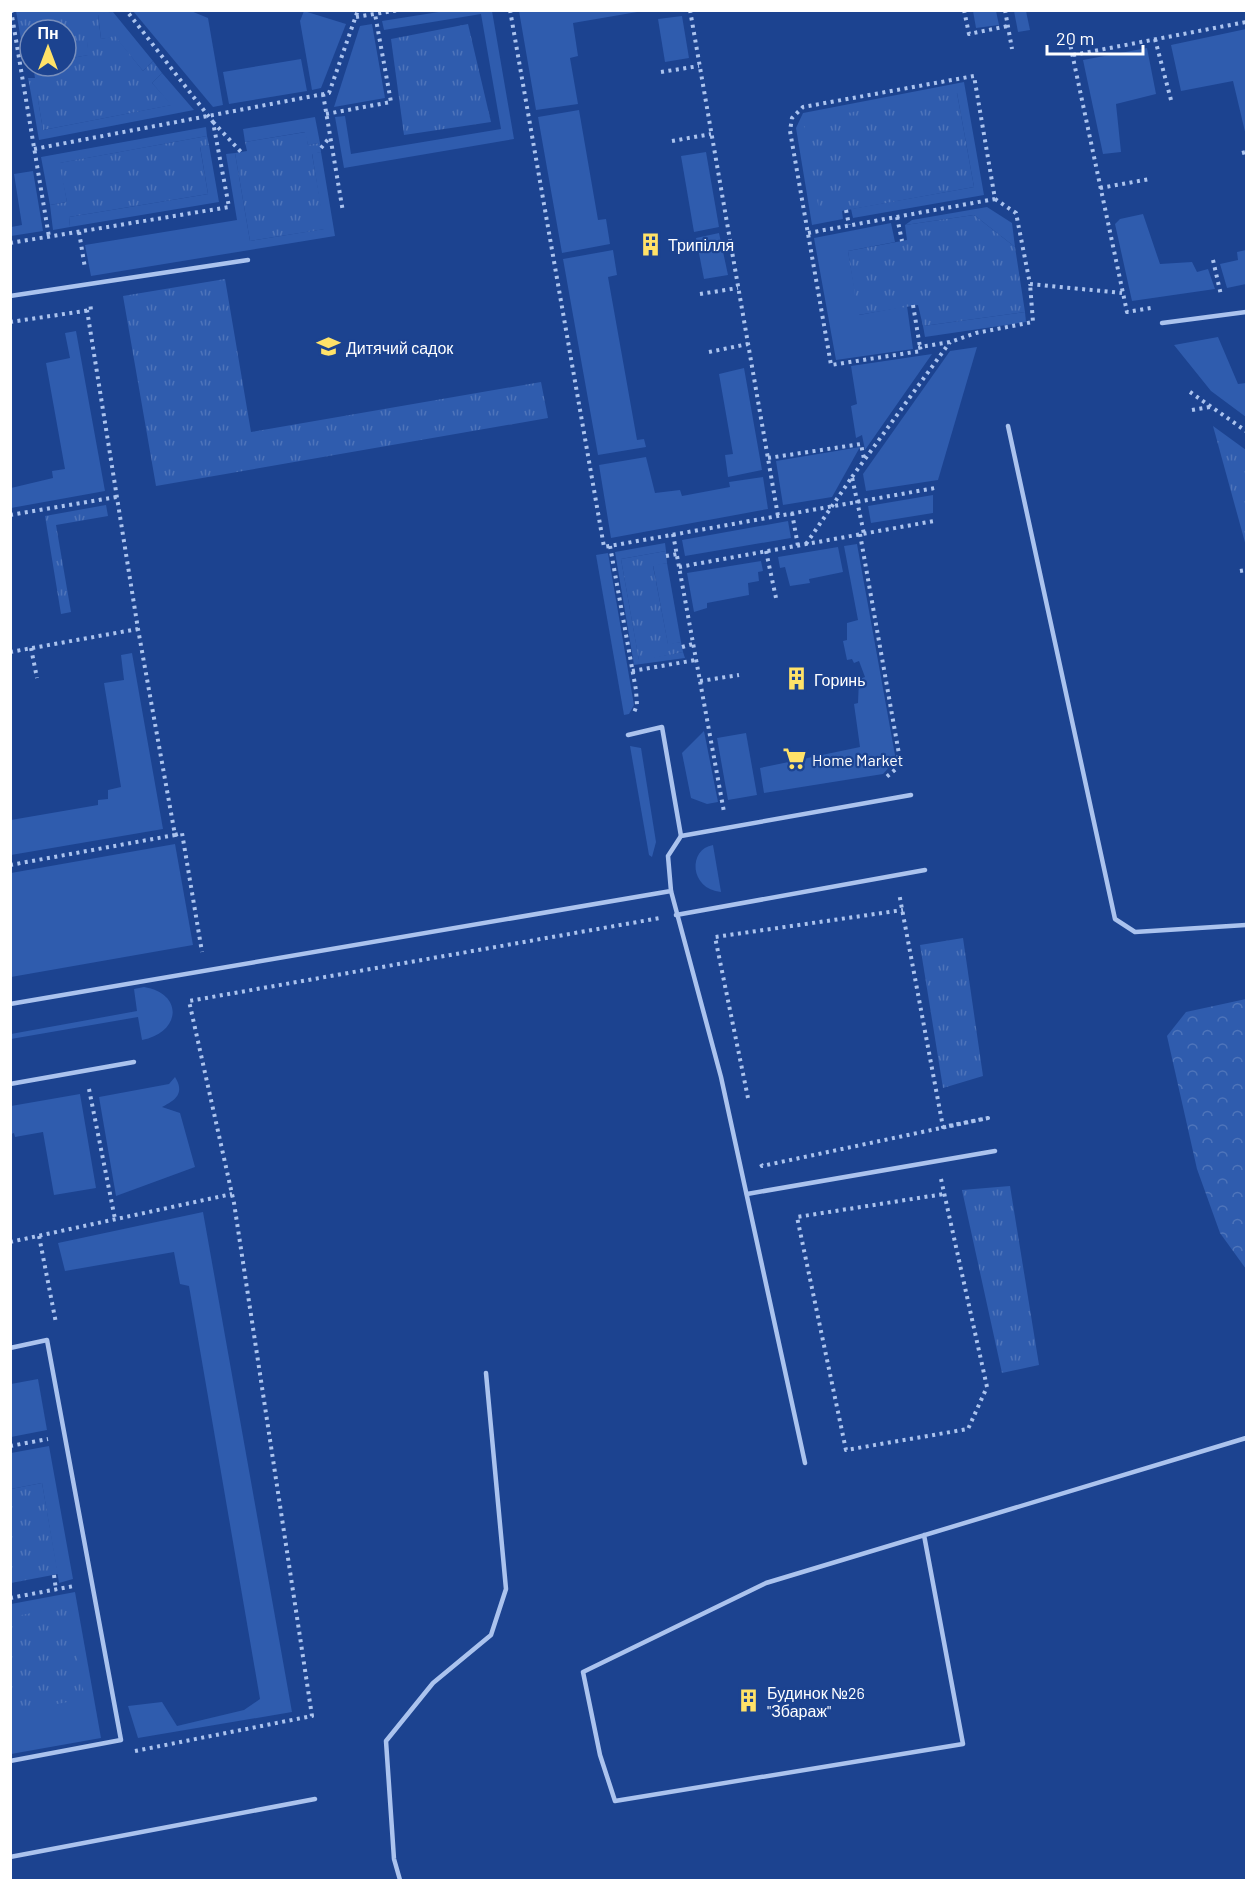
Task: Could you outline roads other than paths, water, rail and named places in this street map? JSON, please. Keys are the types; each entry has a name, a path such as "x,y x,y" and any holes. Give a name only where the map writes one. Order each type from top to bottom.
{"lane":[{"path":"10,296 249,260"},
{"path":"1162,323 1246,312"},
{"path":"1008,426 1115,919 1136,932 1246,925"},
{"path":"628,735 662,728 681,836 668,856 671,891 721,1077 805,1463"},
{"path":"681,836 912,795"},
{"path":"676,915 925,870"},
{"path":"10,1004 671,891"},
{"path":"10,1084 134,1062"},
{"path":"747,1194 995,1151"},
{"path":"10,1348 48,1340 121,1740 10,1761"},
{"path":"400,1881 394,1859 386,1742 433,1683 491,1635 506,1589 486,1373"},
{"path":"924,1535 963,1744 615,1801 600,1755 583,1672 766,1583 924,1535 1246,1438"},
{"path":"10,1857 315,1799"}],"place":[{"name":"Трипілля","path":"650,244"},
{"name":"Дитячий садок","path":"328,347"},
{"name":"Горинь","path":"796,679"},
{"name":"Home Market","path":"794,759"},
{"name":"Будинок №26 \"Збараж\"","path":"749,1701"}]}
